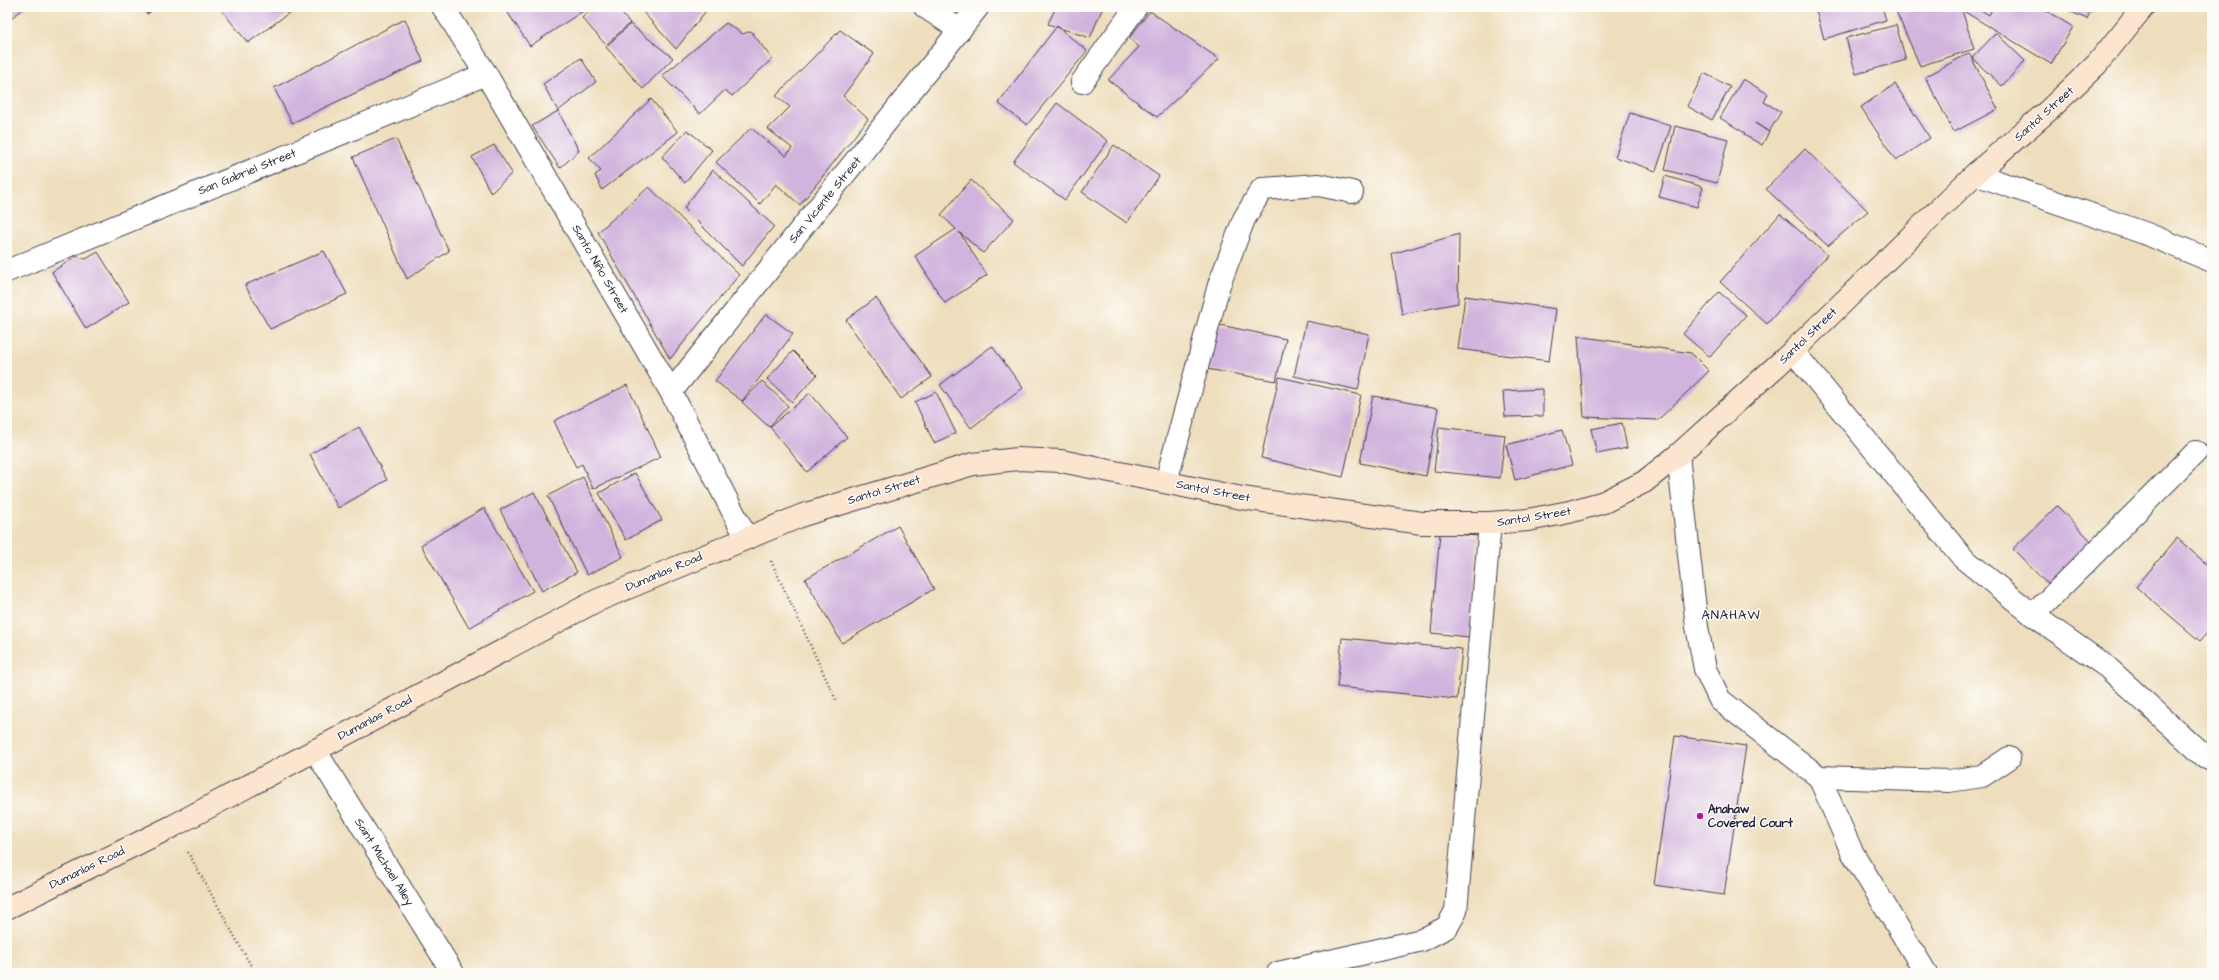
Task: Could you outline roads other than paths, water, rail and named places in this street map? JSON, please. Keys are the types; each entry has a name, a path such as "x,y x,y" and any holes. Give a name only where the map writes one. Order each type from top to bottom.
{"main road":[{"name":"Santol Street","path":"752,535 803,515 973,464 1018,459 1061,461 1242,498 1362,516 1422,523 1490,523 1569,512 1604,502 1644,482 1678,455 1793,351 1976,174 2050,109 2097,64 2143,7"},
{"name":"Dumanlas Road","path":"7,908 173,826 596,601 752,535"}],"street":[{"name":"Santo Niño Street","path":"443,7 486,74 671,392 752,535"},
{"path":"925,7 960,30"},
{"name":"San Vicente Street","path":"671,392 978,7"},
{"path":"1082,82 1136,7"},
{"name":"San Gabriel Street","path":"7,271 486,74"},
{"path":"1976,174 2147,234 2212,261"},
{"path":"1166,482 1219,285 1244,219 1262,189 1319,186 1352,192"},
{"path":"1793,351 1963,558 2033,615 2107,667 2204,756 2212,761"},
{"path":"2033,615 2196,452"},
{"path":"1678,455 1697,627 1705,669 1720,700 1819,778 1852,852 1926,973"},
{"path":"1279,973 1422,940 1447,927 1456,911 1490,523"},
{"name":"Saint Michael Alley","path":"315,750 453,973"},
{"path":"1819,778 1948,781 1982,776 2009,758"}],"place":[{"name":"Anahaw Covered Court","path":"1700,816"}],"district":[{"name":"ANAHAW","path":"1731,615"}]}
